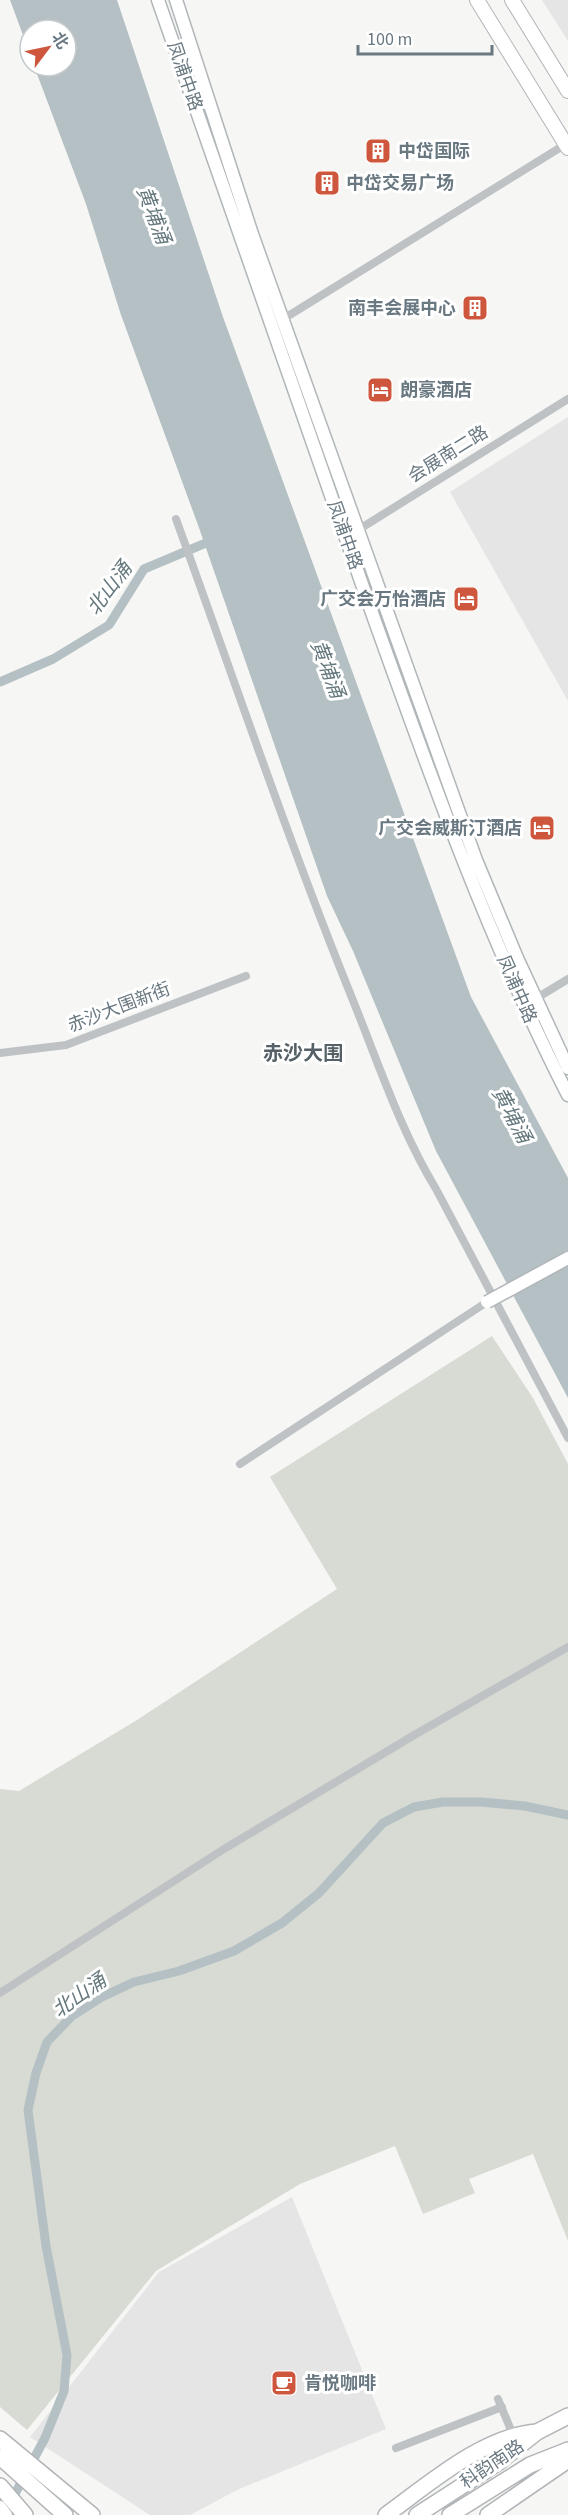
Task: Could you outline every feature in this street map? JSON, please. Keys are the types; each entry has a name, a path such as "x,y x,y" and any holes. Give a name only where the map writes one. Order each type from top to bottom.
{"highway":[{"name":"科韵南路","path":"417,2515 499,2462 537,2432 568,2416"},
{"path":"386,2515 465,2460 499,2441 513,2435 537,2432"},
{"path":"0,2439 92,2515"},
{"name":"科韵南路","path":"450,2515 524,2469 568,2450"},
{"path":"0,2457 65,2515"},
{"path":"488,2515 568,2460"},
{"path":"0,2486 25,2515"}],"main road":[{"path":"477,0 567,146"},
{"path":"512,0 568,91"}],"street":[{"name":"凤浦中路","path":"158,0 277,322 358,530 476,860 568,1095"},
{"name":"凤浦中路","path":"176,0 252,234 277,322 345,535 458,849 530,1002 568,1068"},
{"path":"277,322 567,146"},
{"name":"会展南二路","path":"345,535 358,530 568,399"},
{"path":"176,519 312,900 416,1152 568,1438"},
{"name":"赤沙大围新街","path":"0,1053 66,1045 246,975"},
{"path":"530,1002 568,979"},
{"path":"240,1464 487,1302 568,1258"},
{"path":"0,1993 224,1849 416,1734 568,1647"},
{"path":"396,2448 500,2403 513,2435"},
{"path":"0,2507 6,2515"}],"shaded area":[{"path":"542,0 568,0 568,41"},
{"path":"568,417 568,701 450,492"},
{"path":"492,1336 533,1398 568,1464 568,2241 533,2154 469,2179 475,2193 423,2214 395,2146 300,2184 156,2271 27,2430 0,2407 0,1789 19,1791 137,1720 337,1589 270,1477"},
{"path":"292,2197 386,2429 239,2489 190,2515 150,2515 30,2437 159,2272"}],"water":[{"name":"黄埔涌","path":"10,0 117,0 223,317 471,997 568,1178 568,1398 436,1151 353,951 327,896 198,525 121,315 86,204 39,78 78,78 78,18 18,18 18,22"}],"waterway":[{"name":"北山涌","path":"0,682 53,659 109,625 144,569 213,540"},
{"name":"北山涌","path":"10,2503 45,2438 64,2391 67,2355 46,2246 28,2110 36,2073 47,2042 72,2016 102,1997 134,1982 179,1971 234,1951 282,1923 319,1893 383,1823 414,1807 443,1802 481,1802 525,1806 568,1815"}],"place":[{"name":"中岱国际","path":"378,151"},
{"name":"中岱交易广场","path":"327,183"},
{"name":"南丰会展中心","path":"475,308"},
{"name":"朗豪酒店","path":"380,390"},
{"name":"广交会万怡酒店","path":"466,599"},
{"name":"广交会威斯汀酒店","path":"542,828"},
{"name":"肯悦咖啡","path":"284,2383"}],"district":[{"name":"赤沙大围","path":"303,1053"}]}
